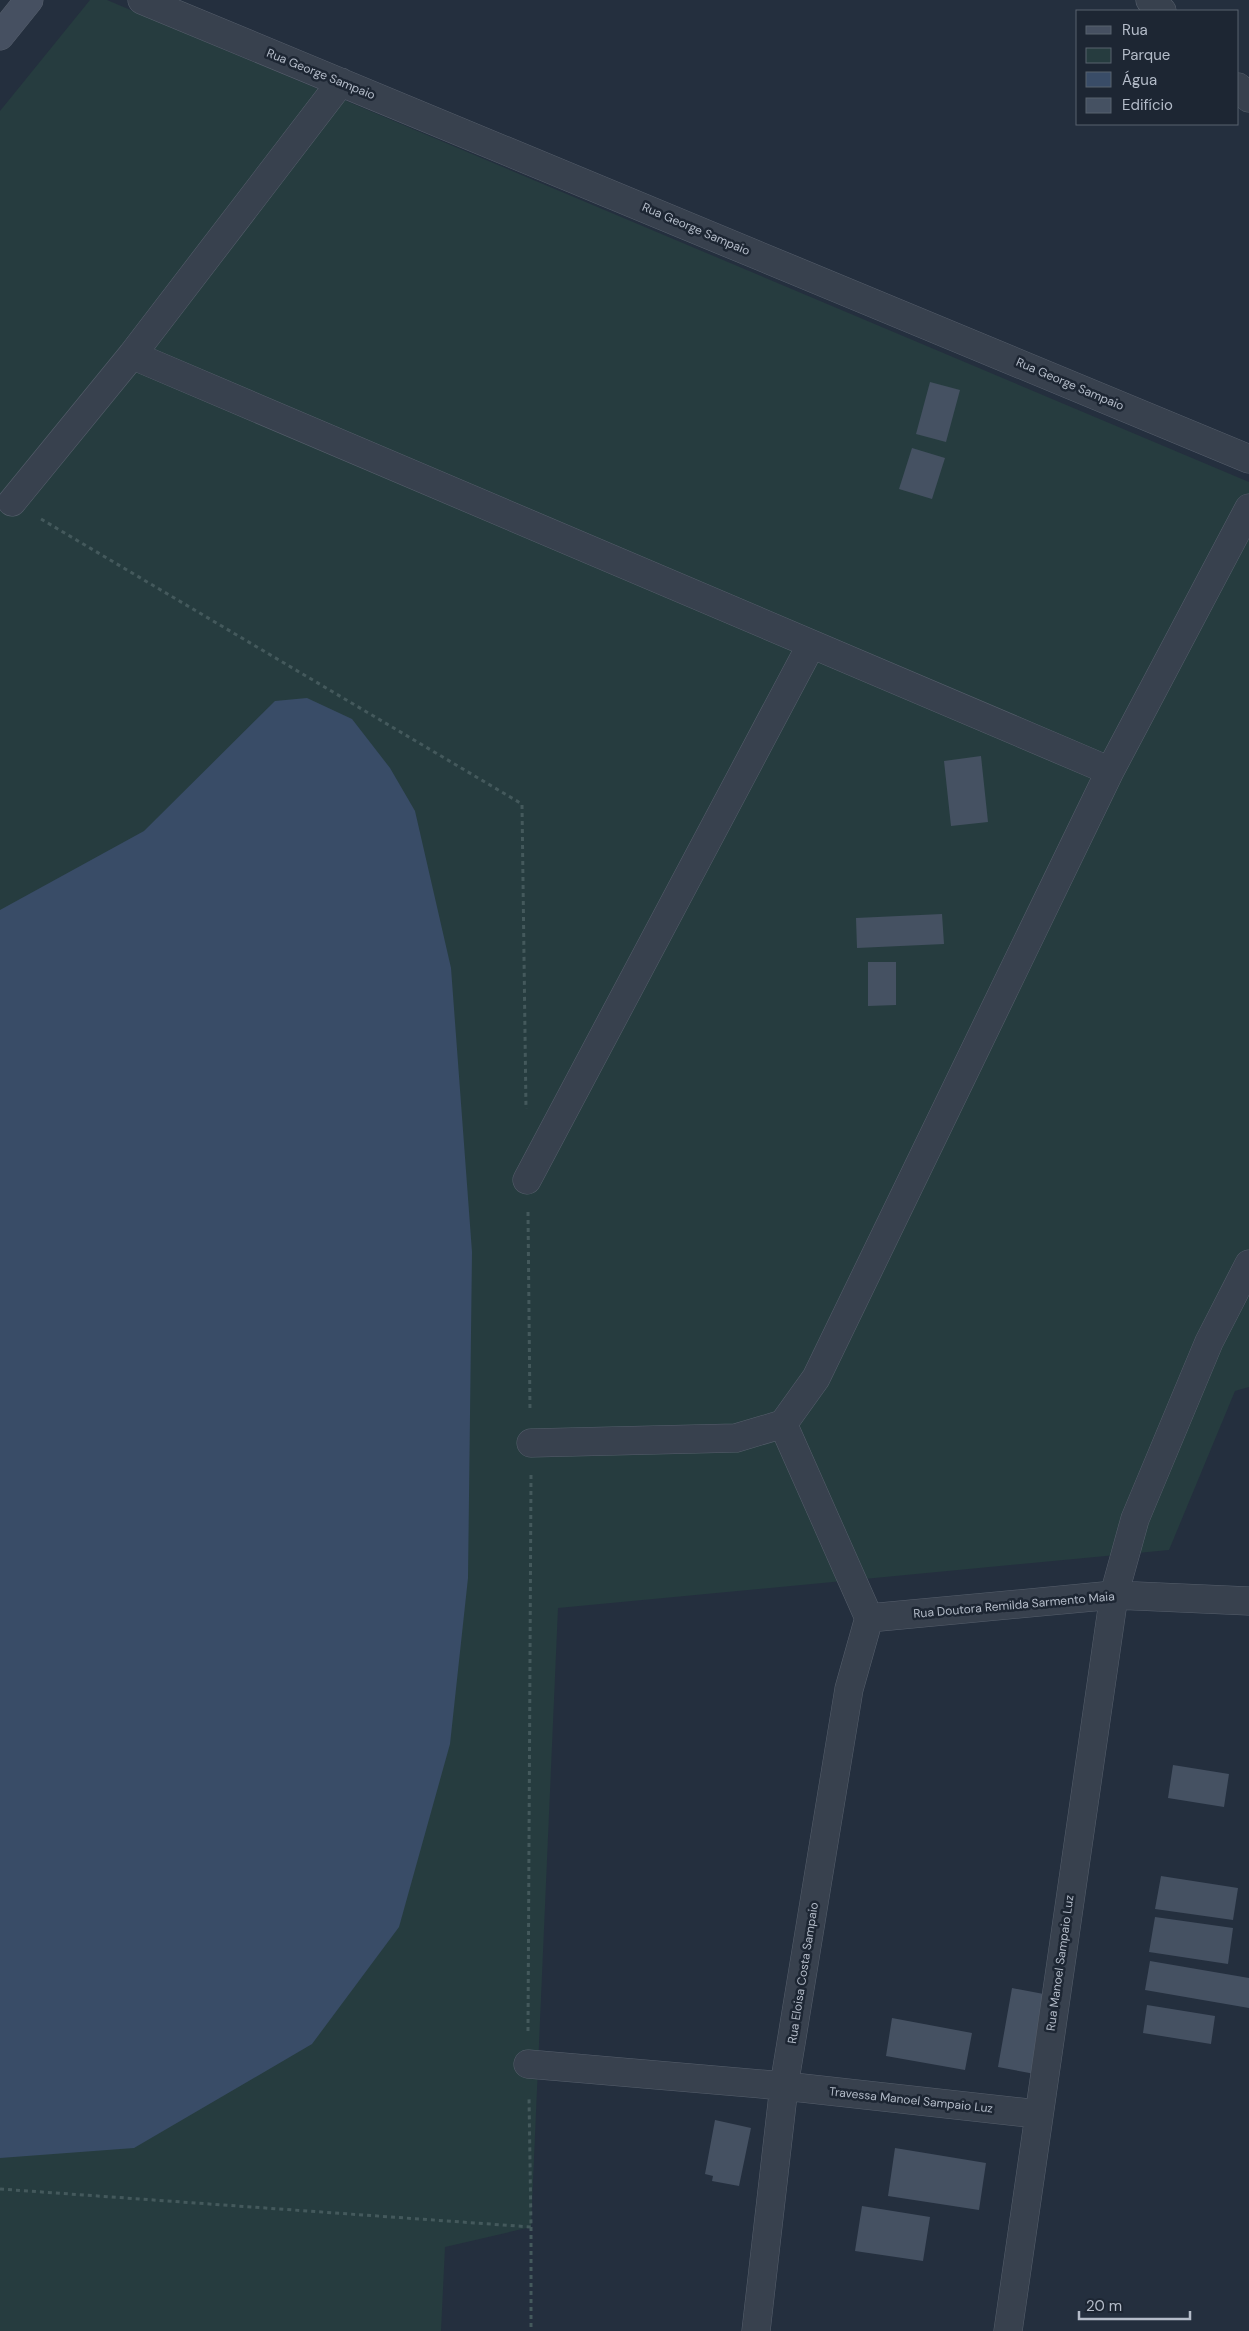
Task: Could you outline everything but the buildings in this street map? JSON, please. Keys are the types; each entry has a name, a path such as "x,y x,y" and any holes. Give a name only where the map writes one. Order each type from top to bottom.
{"main road":[{"path":"0,36 29,0"}],"street":[{"name":"Rua George Sampaio","path":"142,0 1249,458"},
{"path":"1150,0 1161,10"},
{"path":"12,502 132,355 341,82"},
{"path":"1239,88 1249,98"},
{"path":"132,355 1110,771"},
{"path":"531,1443 736,1438 783,1424 816,1378 1110,771 1249,508"},
{"path":"527,1180 811,645"},
{"name":"Rua Manoel Sampaio Luz","path":"1008,2331 1114,1595 1135,1519 1209,1342 1249,1264"},
{"path":"783,1424 869,1618"},
{"name":"Rua Doutora Remilda Sarmento Maia","path":"869,1618 1114,1595 1249,1601"},
{"name":"Rua Eloisa Costa Sampaio","path":"756,2331 784,2086 849,1689 869,1618"},
{"name":"Travessa Manoel Sampaio Luz","path":"528,2064 784,2086 1038,2114"}],"path":[{"path":"12,502 522,804 526,1111"},
{"path":"527,1180 531,1443 528,2064 531,2331"},
{"path":"0,2189 531,2227"}],"green space":[{"path":"90,0 107,0 1249,482 1249,1387 1235,1391 1169,1550 558,1608 531,2227 445,2247 441,2331 0,2331 0,111"}],"water":[{"path":"307,698 352,719 390,768 415,811 451,968 472,1252 468,1578 450,1744 399,1927 312,2044 134,2148 0,2158 0,910 144,831 275,701"}]}
